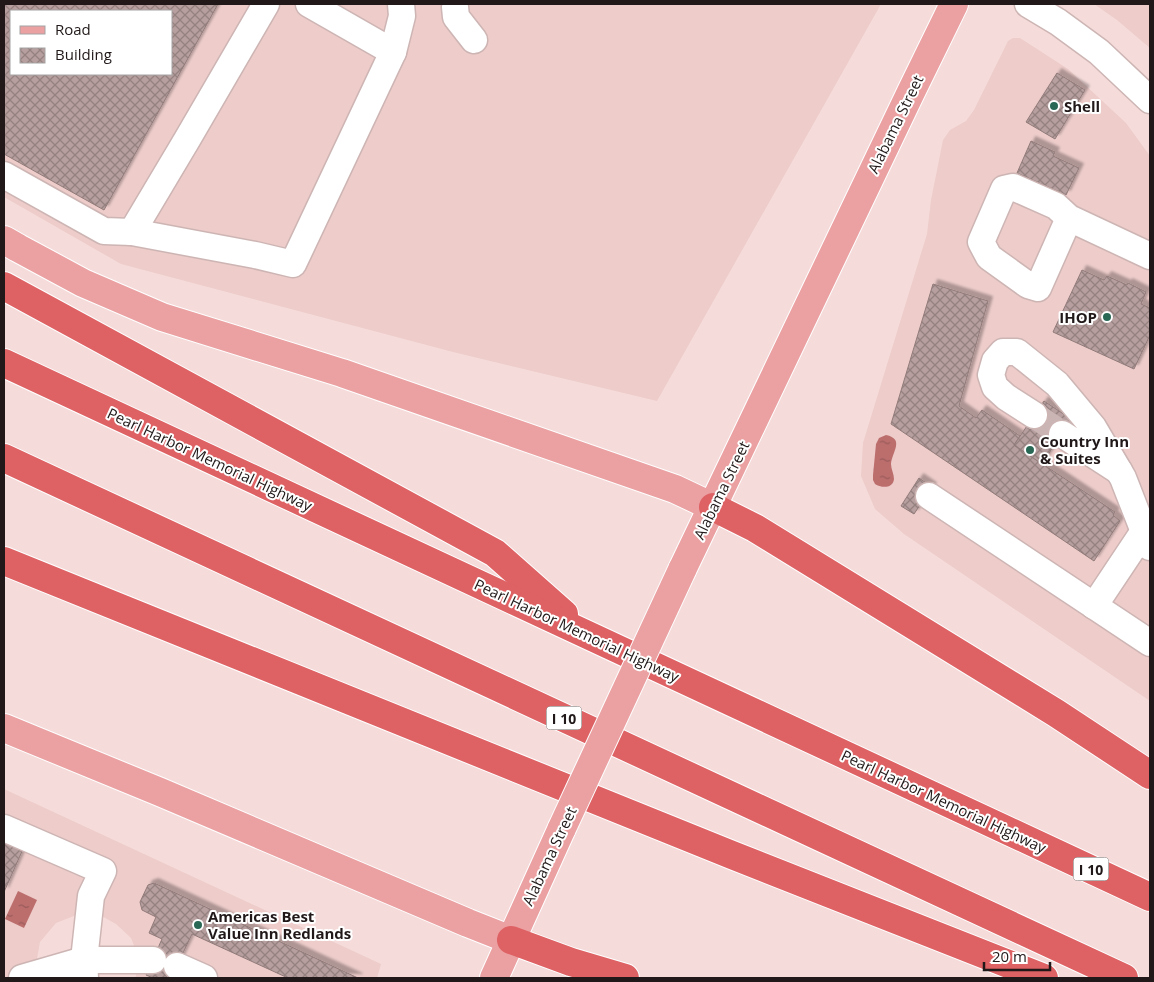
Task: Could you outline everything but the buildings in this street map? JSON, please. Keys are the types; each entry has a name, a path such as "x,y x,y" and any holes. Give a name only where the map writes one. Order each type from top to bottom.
{"highway":[{"path":"4,286 495,553 585,634"},
{"name":"Pearl Harbor Memorial Highway","path":"4,363 1150,896"},
{"name":"I 10","path":"4,458 1124,978"},
{"path":"713,507 755,528 1056,713 1150,775"},
{"path":"4,561 704,844 1044,978"},
{"path":"511,940 571,962 625,978"}],"main road":[{"name":"Alabama Street","path":"494,978 682,570 954,4"},
{"path":"4,240 83,283 162,317 352,376 675,489 713,507"},
{"path":"4,728 511,940"}],"street":[{"path":"132,232 266,4"},
{"path":"309,4 393,52"},
{"path":"4,175 104,231 132,232 256,255 293,264 393,52 402,16 401,4"},
{"path":"1028,4 1058,22 1098,52 1149,96"},
{"path":"461,6 456,17 474,40"},
{"path":"1069,218 1150,256"},
{"path":"1034,415 1006,397 995,387 991,375 995,361 1003,352 1017,352 1056,384 1093,427 1124,478 1147,539 1094,606"},
{"path":"1062,434 1119,471"},
{"path":"929,496 1150,643"},
{"path":"4,828 103,871 91,896 85,969"},
{"path":"22,978 85,969 165,963 204,978"},
{"path":"4,978 10,978"}],"shaded area":[{"path":"4,4 881,4 657,401 453,352 121,264 4,197"},
{"path":"1094,4 1150,4 1150,48 1117,20"},
{"path":"1013,38 1020,38 1068,69 1126,123 1150,156 1150,701 904,534 875,509 861,476 863,443 927,234 931,200 943,140 950,130 966,121 974,110 1008,41"},
{"path":"4,789 381,964 377,978 135,978 138,969 137,953 131,938 116,924 100,915 79,914 56,923 40,942 36,964 39,978 4,978"}],"water":[{"path":"886,435 895,440 896,446 891,464 894,479 891,485 883,487 875,484 873,475 876,444 879,438"},
{"path":"18,891 37,900 24,928 5,919"}],"tunnel":[{"path":"1034,415 1062,434"}],"place":[{"name":"Shell","path":"1054,106"},
{"name":"IHOP","path":"1107,317"},
{"name":"Country Inn & Suites","path":"1030,450"},
{"name":"Americas Best Value Inn Redlands","path":"198,925"}]}
